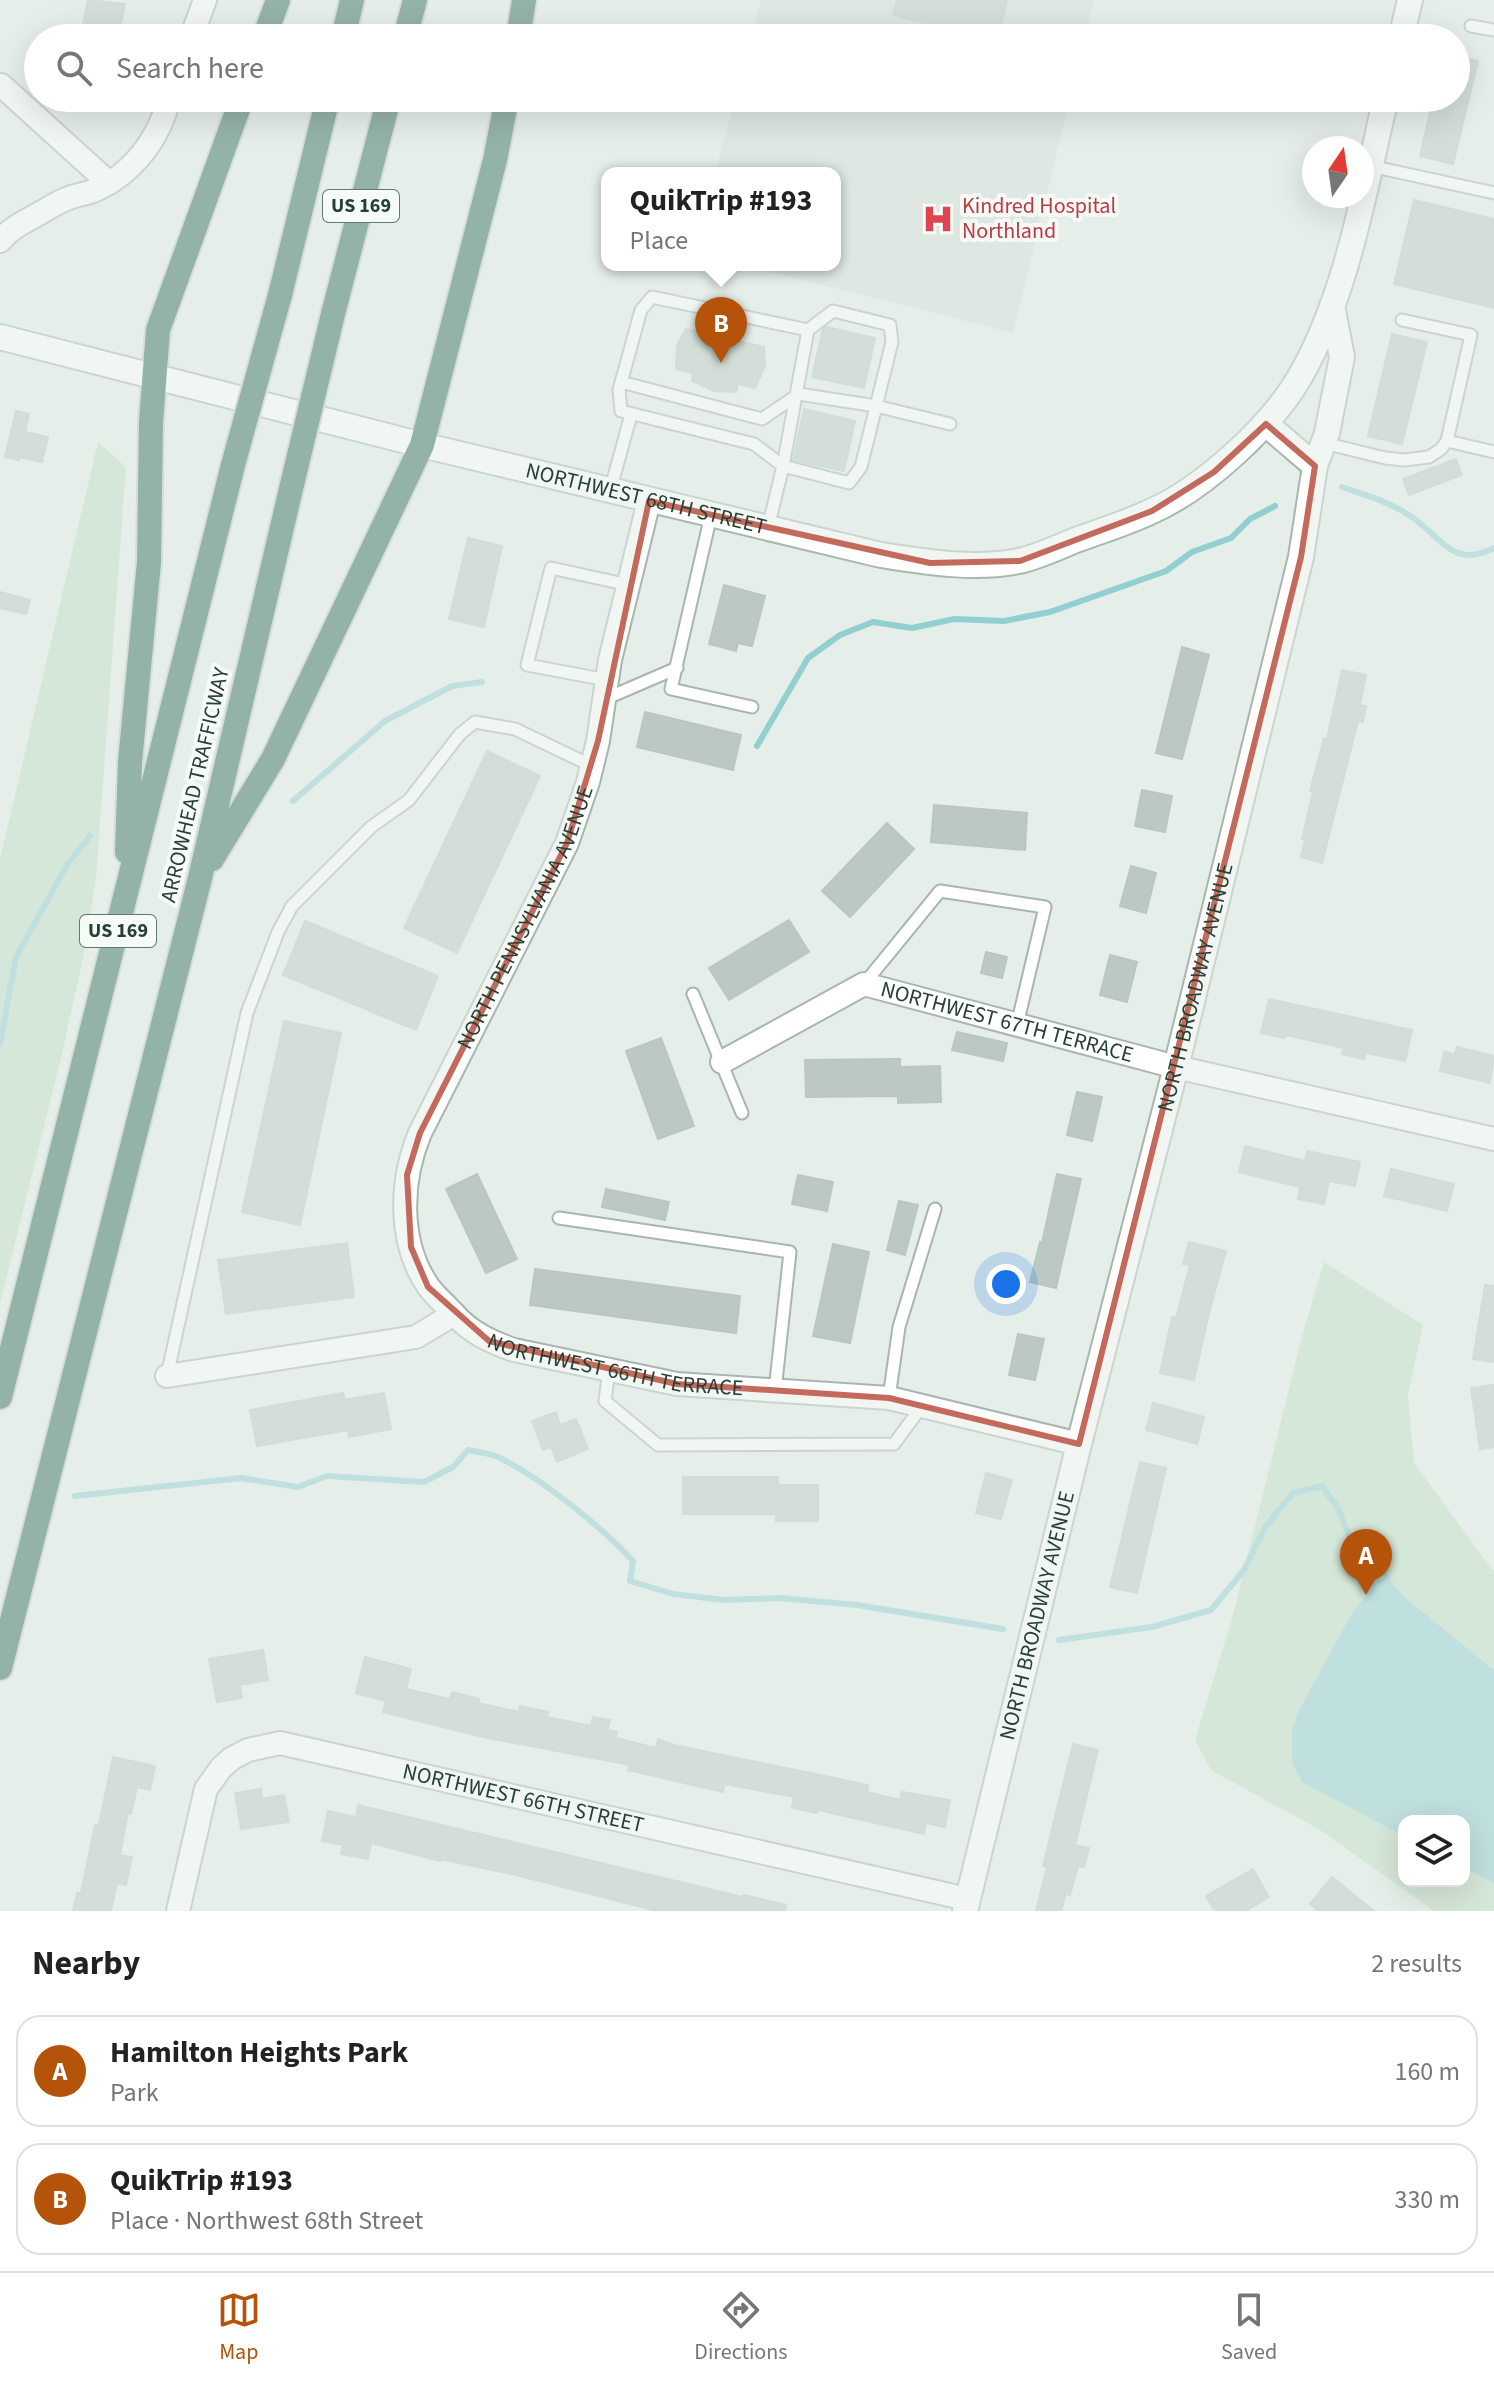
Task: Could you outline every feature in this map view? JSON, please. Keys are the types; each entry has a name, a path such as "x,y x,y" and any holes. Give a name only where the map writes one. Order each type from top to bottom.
{"highway":[{"path":"269,24 278,0"},
{"path":"346,24 352,0"},
{"path":"409,24 415,0"},
{"path":"520,24 524,0"},
{"path":"125,903 130,762 149,562 158,330 237,112"},
{"name":"ARROWHEAD TRAFFICWAY","path":"0,1397 325,112"},
{"name":"ARROWHEAD TRAFFICWAY","path":"0,1668 200,878 333,314 385,112"},
{"path":"200,878 273,759 422,445 495,160 504,112"}],"main road":[{"path":"1404,24 1410,0"},
{"path":"1374,149 1383,112"},
{"path":"1319,455 1266,424 1301,376 1332,306 1359,208"},
{"name":"NORTH BROADWAY AVENUE","path":"966,1905 1301,557 1319,455 1342,357 1332,306"},
{"name":"NORTHWEST 68TH STREET","path":"0,337 649,501 881,555 930,563 971,565 1020,561 1152,511 1214,472 1266,424"}],"street":[{"path":"196,24 205,0"},
{"path":"1,85 24,106"},
{"path":"31,112 109,183"},
{"path":"0,241 14,228 66,199 109,183 127,170 146,150 160,127 165,112"},
{"name":"NORTH PENNSYLVANIA AVENUE","path":"454,1314 428,1287 411,1247 406,1218 407,1175 420,1133 567,843 592,766 649,501"},
{"name":"NORTHWEST 67TH TERRACE","path":"722,1062 864,984 1176,1067 1494,1139"},
{"path":"167,1376 416,1337 454,1314"},
{"name":"NORTHWEST 66TH TERRACE","path":"454,1314 466,1327 489,1341 514,1350 677,1384 889,1398 1079,1444"},
{"name":"NORTHWEST 66TH STREET","path":"178,1911 206,1789 221,1768 248,1750 267,1744 293,1744 799,1859 966,1905"}],"lane":[{"path":"1471,26 1494,30"},
{"path":"1374,167 1494,193"},
{"path":"768,529 783,466 799,394 808,330 833,311 890,325 892,342 861,467 849,483 783,466 754,444 621,411 618,401 621,382 641,310 652,297 808,330"},
{"path":"1319,455 1404,460 1429,457 1447,441 1471,335 1402,320"},
{"path":"621,382 762,419 799,394 876,406 950,424"},
{"path":"610,491 631,415"},
{"path":"1447,441 1494,452"},
{"path":"711,515 671,689 752,707"},
{"path":"629,585 551,568 527,665 606,690 677,668"},
{"path":"167,1376 247,1013 278,932 292,906 371,827 409,800 460,734 475,722 515,729 592,766"},
{"path":"864,984 940,891 1045,907 1016,1026"},
{"path":"693,994 742,1113"},
{"path":"889,1398 899,1327 935,1209"},
{"path":"559,1218 790,1252 775,1392"},
{"path":"609,1369 605,1401 658,1445 894,1444 923,1406"}],"highlighted area":[{"path":"1266,424 1315,466 1301,557 1079,1444 889,1398 677,1384 489,1341 428,1287 411,1247 407,1175 420,1133 567,843 598,741 649,501 930,563 1020,561 1152,511 1214,472"}],"shaded area":[{"path":"761,0 1094,0 1088,24 755,24"},
{"name":"Kindred Hospital Northland","path":"731,112 1067,112 1013,333 767,271 841,271 841,167 717,167"}],"green space":[{"path":"98,442 126,467 96,878 83,958 62,1054 0,1304 0,859"},
{"path":"1324,1262 1423,1325 1408,1394 1414,1463 1494,1572 1494,1911 1434,1911 1400,1887 1470,1887 1470,1815 1398,1815 1398,1885 1320,1830 1211,1770 1195,1740 1232,1619 1301,1340"}],"water":[{"path":"1388,1578 1404,1597 1494,1670 1494,1883 1470,1870 1470,1815 1398,1815 1398,1833 1302,1782 1292,1763 1292,1729 1299,1710 1351,1615 1378,1580"}],"building":[{"path":"88,0 125,4 121,24 83,24"},
{"path":"897,0 1007,0 1001,24 930,24 893,15"},
{"path":"1470,59 1478,61 1470,94"},
{"path":"1430,112 1466,112 1453,164 1420,156"},
{"path":"1414,200 1494,219 1494,308 1394,284"},
{"path":"826,327 875,338 864,388 812,377"},
{"path":"686,329 764,347 765,366 755,388 738,384 736,392 714,391 692,381 693,373 676,369 677,345"},
{"path":"1392,334 1427,342 1402,444 1368,436"},
{"path":"804,409 855,421 844,471 793,460"},
{"path":"16,411 29,414 25,432 48,437 42,462 5,457"},
{"path":"1456,459 1462,475 1409,495 1403,479"},
{"path":"468,538 502,546 484,627 449,619"},
{"path":"724,585 765,596 752,646 738,643 736,651 709,644"},
{"path":"0,592 30,600 26,614 0,608"},
{"path":"1182,647 1209,655 1182,759 1156,753"},
{"path":"1342,670 1366,675 1360,705 1366,706 1363,722 1358,721 1322,863 1301,857 1305,840 1302,839 1313,792 1310,791 1324,738 1327,739"},
{"path":"645,712 741,735 733,770 637,747"},
{"path":"487,751 540,776 457,953 404,928"},
{"path":"1142,790 1172,796 1165,832 1135,826"},
{"path":"934,805 1027,813 1025,850 931,842"},
{"path":"887,823 914,849 850,917 822,891"},
{"path":"1131,866 1156,873 1146,913 1120,906"},
{"path":"789,920 809,952 729,1000 709,968"},
{"path":"305,921 438,976 416,1030 283,975"},
{"path":"986,952 1007,957 1002,978 981,973"},
{"path":"1110,955 1137,962 1127,1002 1100,995"},
{"path":"1269,999 1412,1030 1405,1061 1366,1053 1364,1059 1342,1054 1344,1048 1286,1035 1285,1038 1261,1033"},
{"path":"284,1021 341,1033 300,1225 242,1212"},
{"path":"957,1032 1007,1043 1003,1061 952,1050"},
{"path":"661,1038 694,1126 658,1139 626,1051"},
{"path":"1457,1047 1494,1056 1490,1083 1440,1071 1444,1052 1455,1054"},
{"path":"900,1059 900,1067 940,1066 941,1102 898,1103 898,1096 806,1097 805,1060"},
{"path":"1077,1092 1102,1097 1092,1141 1067,1135"},
{"path":"1245,1146 1305,1161 1307,1151 1360,1162 1355,1186 1329,1181 1324,1204 1298,1199 1300,1187 1239,1172"},
{"path":"1391,1169 1454,1184 1447,1211 1384,1196"},
{"path":"477,1174 517,1259 486,1273 446,1189"},
{"path":"1057,1174 1081,1179 1056,1288 1030,1282"},
{"path":"798,1175 833,1182 827,1211 792,1204"},
{"path":"606,1189 669,1202 665,1220 602,1207"},
{"path":"899,1201 918,1205 905,1255 887,1250"},
{"path":"1189,1242 1226,1251 1194,1380 1160,1373 1172,1317 1176,1318 1190,1265 1183,1264"},
{"path":"347,1243 354,1297 226,1314 218,1260"},
{"path":"833,1244 869,1252 850,1343 813,1336"},
{"path":"535,1269 740,1296 736,1333 530,1305"},
{"path":"1485,1285 1494,1286 1494,1362 1473,1359"},
{"path":"1018,1334 1044,1339 1035,1380 1009,1375"},
{"path":"1494,1385 1494,1447 1480,1449 1471,1388"},
{"path":"343,1393 345,1400 384,1393 391,1429 349,1437 348,1430 257,1446 250,1410"},
{"path":"1153,1403 1204,1417 1197,1444 1146,1430"},
{"path":"556,1412 560,1425 576,1419 588,1449 557,1462 551,1447 543,1450 532,1421"},
{"path":"1140,1462 1166,1468 1137,1593 1110,1587"},
{"path":"986,1473 1012,1480 1001,1519 976,1513"},
{"path":"683,1477 778,1477 778,1485 818,1485 818,1521 776,1521 776,1514 683,1514"},
{"path":"263,1650 268,1680 240,1685 242,1698 217,1702 209,1659"},
{"path":"365,1657 411,1669 406,1689 450,1699 452,1692 479,1699 478,1703 519,1712 520,1706 548,1712 547,1717 591,1726 593,1717 610,1720 608,1730 617,1732 616,1738 656,1748 658,1739 674,1745 868,1785 867,1792 900,1800 902,1792 950,1800 945,1827 926,1823 924,1834 818,1810 817,1813 792,1808 794,1797 725,1784 723,1792 628,1770 630,1765 483,1737 383,1712 386,1701 356,1693"},
{"path":"1073,1744 1098,1750 1075,1845 1089,1848 1084,1867 1078,1866 1070,1895 1066,1894 1061,1911 1036,1911 1047,1867 1043,1866"},
{"path":"113,1757 155,1766 150,1790 137,1787 131,1814 128,1813 120,1855 132,1857 126,1885 117,1883 111,1911 73,1911 77,1893 81,1893 95,1825 99,1825"},
{"path":"261,1789 262,1799 284,1795 289,1822 241,1829 235,1793"},
{"path":"358,1805 786,1905 785,1911 657,1911 516,1875 440,1861 371,1843 368,1859 341,1854 343,1845 322,1841 328,1811 356,1817"},
{"path":"1253,1869 1269,1897 1246,1911 1215,1911 1206,1896"},
{"path":"1332,1877 1374,1911 1318,1911 1310,1904"}],"waterway":[{"path":"1342,487 1404,512 1458,553 1480,554 1494,548"},
{"path":"757,746 808,658 840,635 873,622 912,628 954,619 1004,621 1050,612 1166,571 1192,552 1231,538 1250,519 1275,506"},
{"path":"293,801 385,721 452,686 482,682"},
{"path":"0,1044 16,957 67,865 90,836"},
{"path":"75,1496 241,1478 298,1487 327,1476 424,1482 453,1467 468,1450 495,1456 515,1466 588,1518 633,1561 630,1581 673,1594 724,1600 781,1598 857,1605 1003,1629"},
{"path":"1059,1640 1152,1627 1211,1610 1244,1570 1266,1526 1293,1493 1322,1486 1338,1508 1351,1541 1388,1578"}],"place":[{"name":"Kindred Hospital Northland","path":"938,219"},
{"name":"QuikTrip #193","path":"721,363"},
{"name":"Hamilton Heights Park","path":"1366,1595"}]}
